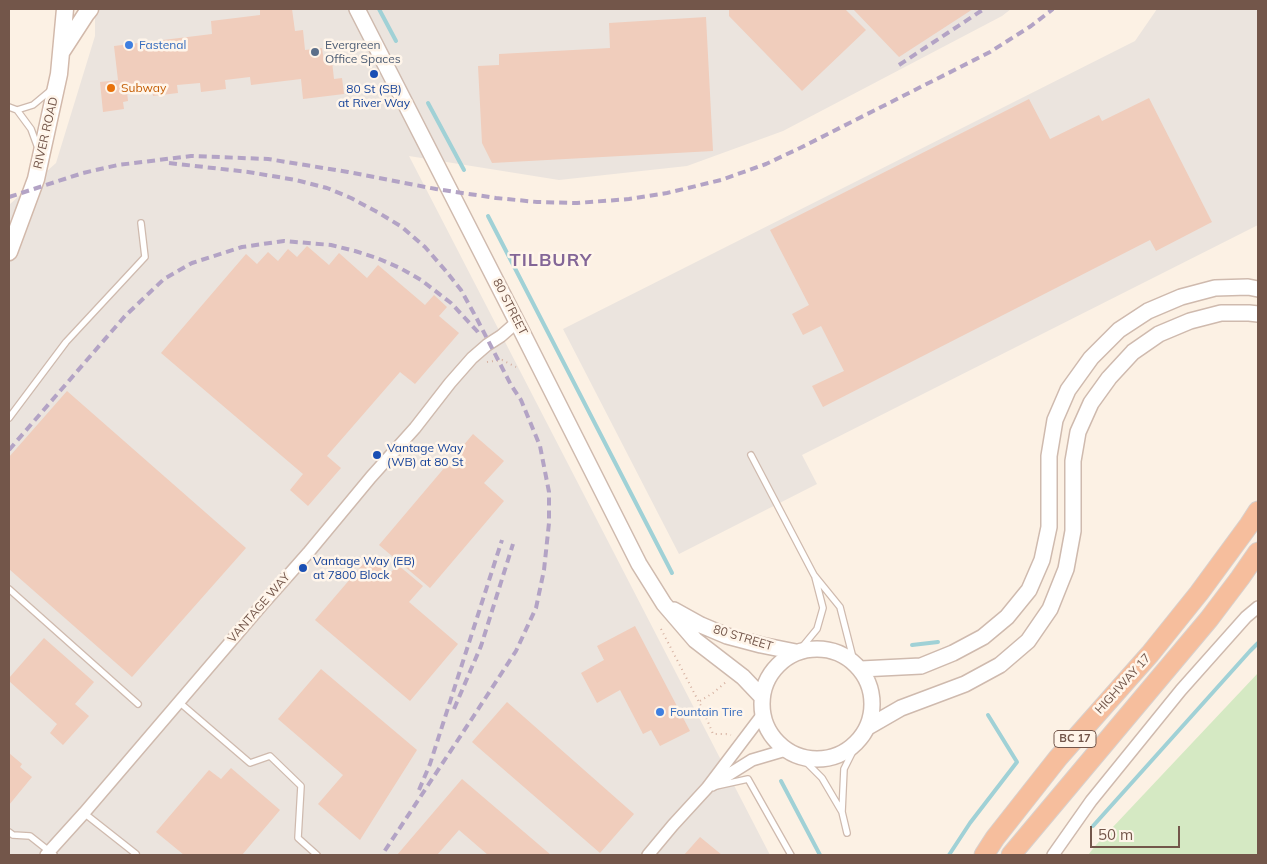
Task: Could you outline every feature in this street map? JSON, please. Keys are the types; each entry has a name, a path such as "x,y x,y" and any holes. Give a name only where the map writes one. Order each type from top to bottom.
{"highway":[{"path":"1172,627 1258,497"},
{"name":"HIGHWAY 17","path":"984,855 995,838 1058,758 1172,627 1258,511"},
{"name":"HIGHWAY 17","path":"1011,855 1209,619 1258,552"}],"main road":[{"name":"RIVER ROAD","path":"9,252 36,179 57,85 65,9"},
{"path":"61,53 90,9"}],"street":[{"name":"80 STREET","path":"357,9 639,564 664,604 695,640 743,677 762,697"},
{"path":"857,666 921,666 953,653 982,637 1007,617 1029,590 1042,560 1048,527 1049,456 1056,420 1068,390 1091,358 1119,330 1148,311 1181,297 1215,288 1258,288"},
{"path":"863,733 901,708 965,684 1000,665 1028,641 1050,609 1066,569 1072,531 1073,461 1078,432 1091,403 1133,352 1159,334 1190,321 1221,313 1258,314"},
{"name":"VANTAGE WAY","path":"50,854 371,477 415,428 466,364 517,322"},
{"name":"80 STREET","path":"664,604 700,625 727,636 797,652"},
{"path":"1053,855 1091,802 1181,690 1246,617 1258,607"},
{"path":"809,649 825,649 850,658 857,666 869,683 873,710 856,744 841,754 826,759 808,759 793,753 775,740 767,727 763,714 762,697 773,670 783,660 797,652 809,649"},
{"path":"648,855 707,788 763,714"},
{"path":"707,788 752,760 793,753"}],"lane":[{"path":"17,110 33,105 57,85"},
{"path":"9,107 17,110 31,129 41,156"},
{"path":"9,418 66,342 145,257 141,224"},
{"path":"751,455 814,575 840,607 857,666"},
{"path":"797,652 817,629 823,608 814,575"},
{"path":"9,589 138,704"},
{"path":"179,702 250,763 270,756 301,786 298,838 317,855"},
{"path":"847,833 842,812 844,769 863,733"},
{"path":"793,753 822,778 842,812"},
{"path":"707,788 748,779 791,855"},
{"path":"84,813 136,854"},
{"path":"9,832 12,835 30,836 50,854"}],"path":[{"path":"487,362 502,360 516,367"},
{"path":"662,629 713,734 726,734 736,737"},
{"path":"699,702 730,679"}],"shaded area":[{"path":"95,9 1011,9 1002,16 783,131 687,166 559,180 409,156 770,855 9,855 9,205 56,163 95,36"},
{"path":"1157,9 1258,9 1258,225 802,455 817,484 679,554 563,329 1135,41"}],"green space":[{"path":"1258,673 1258,855 1088,855 1096,845"}],"building":[{"path":"260,9 292,9 295,31 303,30 305,50 322,48 324,62 332,61 334,79 342,78 344,94 303,99 301,79 251,85 250,77 225,80 226,89 201,92 200,83 177,85 178,93 153,96 152,88 127,91 128,101 123,102 124,109 103,112 100,82 118,80 114,46 212,34 211,21 260,15"},
{"path":"729,9 845,9 866,30 802,91 729,16"},
{"path":"853,9 973,9 899,57"},
{"path":"706,17 713,151 492,163 482,143 478,66 499,65 499,54 610,48 609,23"},
{"path":"1149,98 1212,222 1156,251 1150,240 823,407 812,386 844,371 821,326 803,335 792,314 809,305 770,230 1029,99 1050,139 1099,115 1102,121"},
{"path":"307,246 329,265 339,253 367,278 378,265 425,305 434,295 447,307 439,316 459,333 415,384 400,372 327,456 341,468 308,506 290,490 303,474 161,353 246,254 257,264 268,252 278,261 288,249 297,257"},
{"path":"67,391 246,548 132,677 9,569 9,457"},
{"path":"473,434 504,461 484,483 504,501 430,588 379,545"},
{"path":"369,557 389,574 398,565 423,586 409,602 458,644 410,701 315,620"},
{"path":"635,626 690,731 660,746 651,730 643,734 620,690 597,703 581,673 604,660 597,646"},
{"path":"44,638 94,682 75,704 89,716 63,745 50,733 57,724 9,681 9,678"},
{"path":"321,669 417,750 360,840 318,804 343,775 278,719"},
{"path":"507,702 634,814 600,853 472,742"},
{"path":"9,753 22,764 20,767 32,777 9,805"},
{"path":"231,768 280,810 242,855 184,855 156,832 209,770 221,779"},
{"path":"462,779 551,855 488,855 459,830 437,855 397,855"},
{"path":"700,837 722,855 684,855"}],"waterway":[{"path":"379,9 396,41"},
{"path":"428,103 464,170"},
{"path":"488,216 672,573"},
{"path":"912,645 938,642"},
{"path":"1093,826 1258,643"},
{"path":"949,855 970,823 1017,762 988,715"},
{"path":"781,781 820,855"}],"railway":[{"path":"899,65 984,9"},
{"path":"9,197 83,173 118,165 191,156 268,159 436,189 537,202 577,203 629,199 667,193 721,180 766,164 800,148 990,52 1031,26 1053,9"},
{"path":"169,163 248,172 296,180 327,188 351,198 402,227 425,247 461,290 511,385 521,400 540,446 549,492 549,523 544,570 536,608 516,651 382,855"},
{"path":"9,450 125,316 164,279 192,263 242,247 284,241 331,245 377,258 421,280 451,303 480,336"},
{"path":"419,790 430,764 502,540"},
{"path":"454,709 481,646 513,544"}],"place":[{"name":"Fastenal","path":"129,45"},
{"name":"Evergreen Office Spaces","path":"315,52"},
{"name":"80 St (SB) at River Way","path":"374,74"},
{"name":"Subway","path":"111,88"},
{"name":"Vantage Way (WB) at 80 St","path":"377,455"},
{"name":"Vantage Way (EB) at 7800 Block","path":"303,568"},
{"name":"Fountain Tire","path":"660,712"}],"district":[{"name":"TILBURY","path":"551,261"}]}
